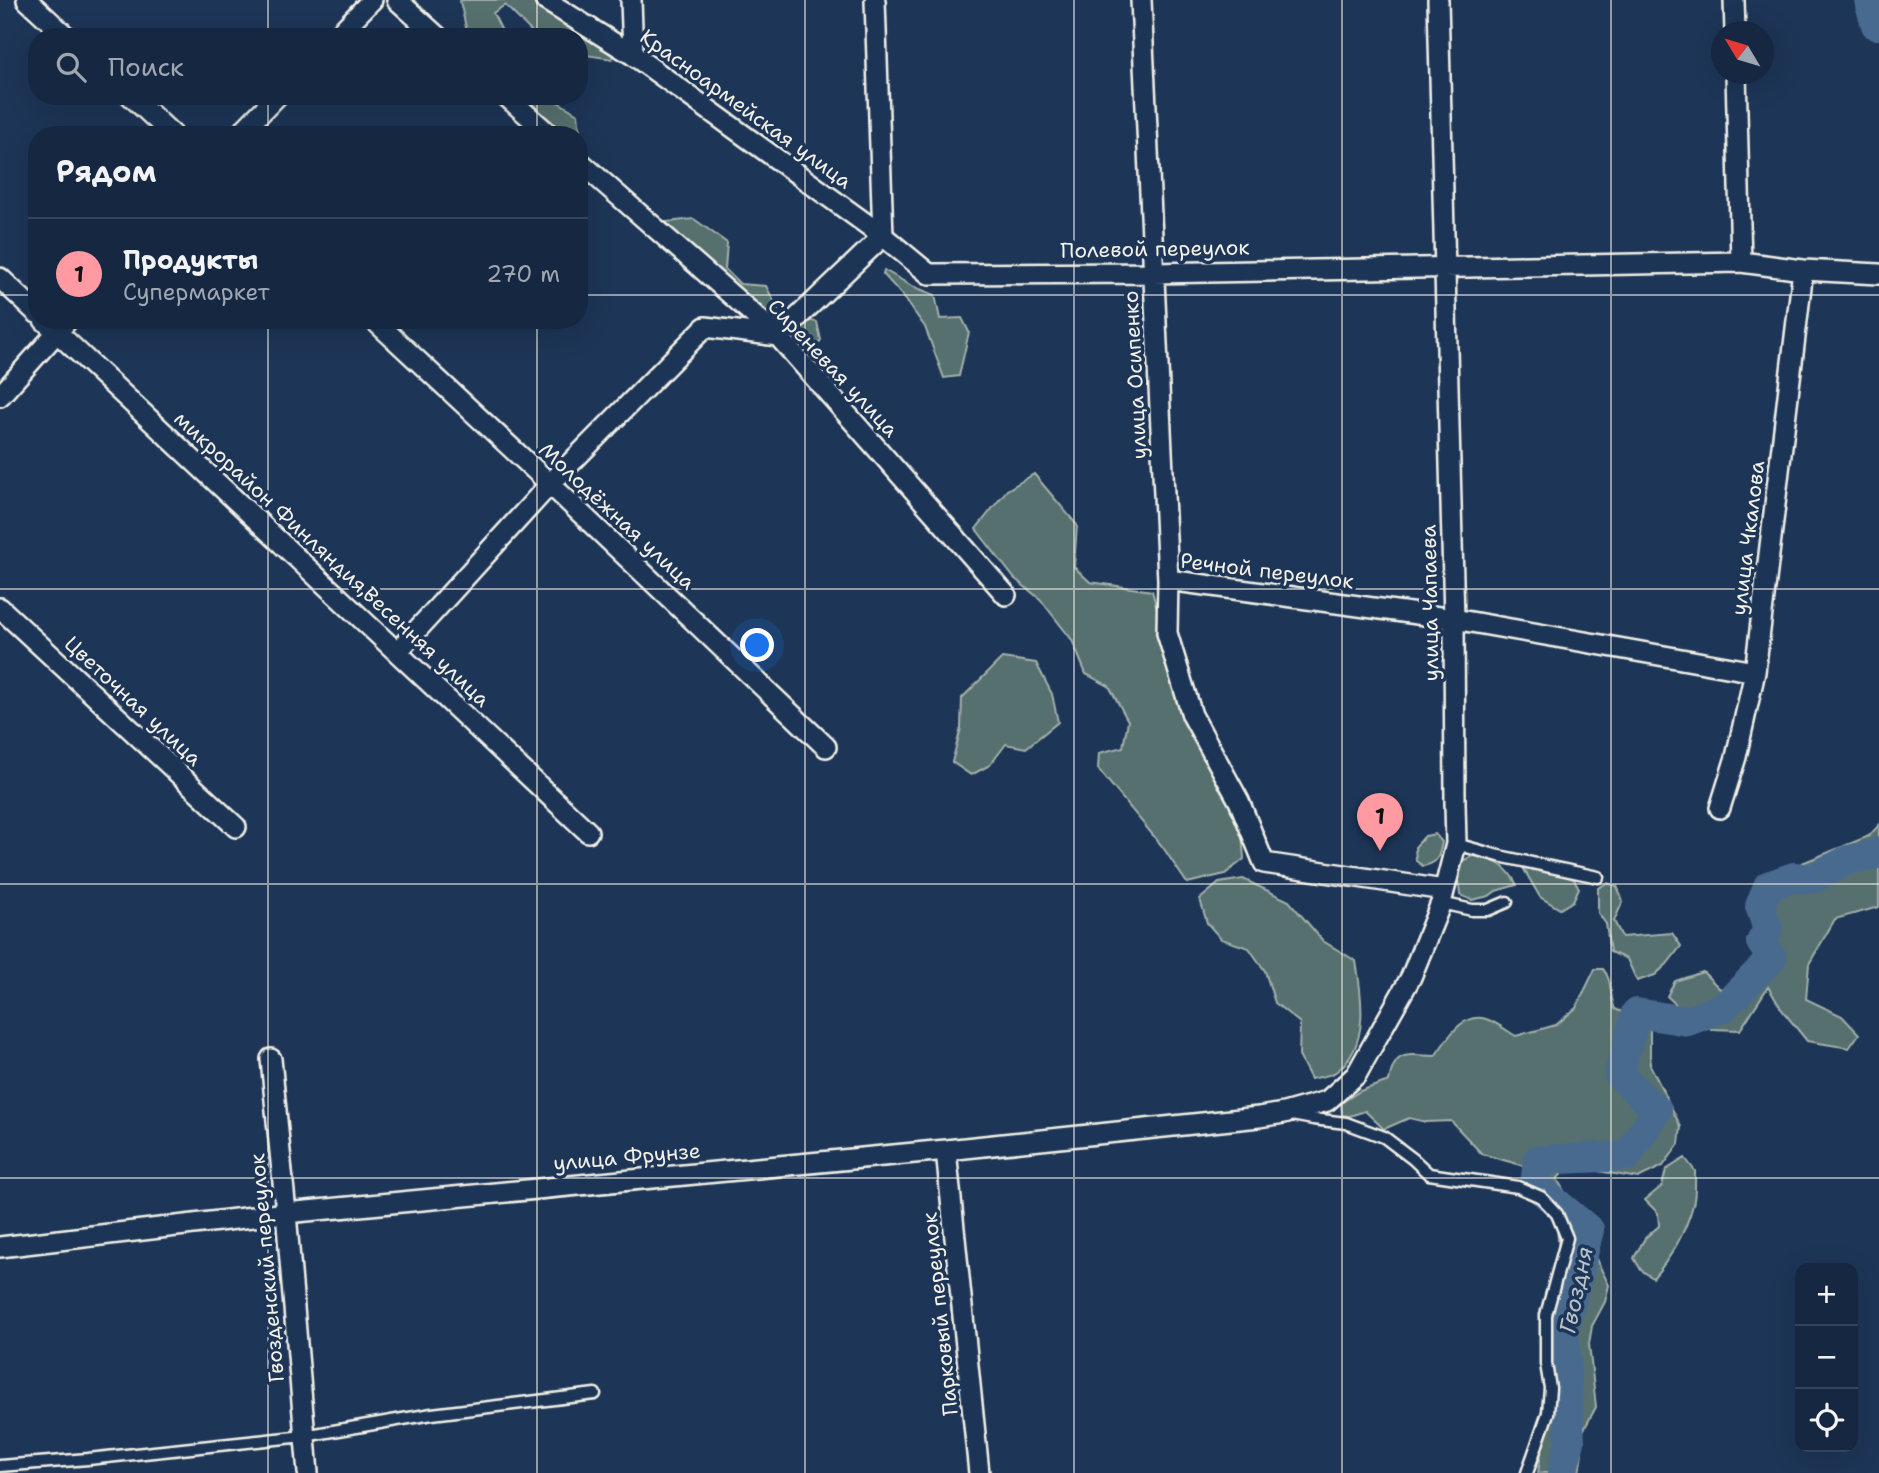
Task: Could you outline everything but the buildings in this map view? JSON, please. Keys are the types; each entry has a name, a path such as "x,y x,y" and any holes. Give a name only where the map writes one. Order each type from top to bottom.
{"street":[{"path":"27,0 57,28"},
{"path":"345,28 372,0"},
{"path":"397,0 429,28"},
{"name":"Красноармейская улица","path":"545,0 633,55 883,236"},
{"path":"631,0 633,55"},
{"path":"397,652 550,484 705,327 778,336 883,236 875,0"},
{"name":"улица Осипенко","path":"1141,0 1168,580"},
{"name":"улица Чапаева","path":"1259,1117 1327,1101 1356,1075 1411,977 1443,896 1457,844 1438,0"},
{"path":"1734,0 1735,21"},
{"path":"1736,84 1741,262"},
{"path":"141,105 163,126"},
{"path":"248,126 268,105"},
{"path":"516,105 540,126"},
{"name":"Сиреневая улица","path":"588,169 778,336 1006,595"},
{"name":"Полевой переулок","path":"883,236 929,274 1153,273 1741,262 1803,270 1879,274"},
{"name":"улица Чкалова","path":"1720,808 1736,757 1755,672 1803,270"},
{"path":"0,278 28,304"},
{"path":"0,396 53,329"},
{"name":"микрорайон Финляндия,Весенняя улица","path":"62,329 588,832"},
{"name":"Молодёжная улица","path":"384,329 826,747"},
{"name":"Речной переулок","path":"1443,896 1264,863 1239,800 1192,715 1167,633 1168,580 1454,619 1755,672"},
{"name":"Цветочная улица","path":"0,608 236,827"},
{"name":"Гвозденский переулок","path":"271,1059 307,1473"},
{"name":"улица Фрунзе","path":"0,1247 286,1213 946,1150 1259,1117"},
{"name":"Парковый переулок","path":"946,1150 979,1473"}],"lane":[{"path":"1457,844 1499,856 1598,877"},
{"path":"1443,896 1472,910 1488,910 1507,902"},
{"path":"1284,1113 1346,1123 1384,1137 1429,1174 1518,1187 1541,1197 1558,1214 1567,1238 1546,1315 1546,1364 1550,1388 1548,1413 1527,1473"},
{"path":"0,1466 304,1436 432,1414 595,1394"}],"green space":[{"path":"533,0 586,28 528,28 505,5 493,13 500,28 466,28 460,1"},
{"path":"588,29 615,47 612,59 588,55"},
{"path":"533,105 563,105 578,114 579,126 551,126"},
{"path":"694,219 727,243 725,269 740,284 766,286 778,309 763,313 693,255 666,222"},
{"path":"884,270 935,295 940,319 962,318 969,332 959,376 944,378 925,327 883,274"},
{"path":"800,319 817,322 821,340 810,355 799,353 787,337"},
{"path":"1034,474 1077,525 1074,567 1090,582 1152,591 1173,666 1241,819 1244,859 1225,874 1187,883 1162,846 1098,769 1099,753 1123,747 1128,721 1109,686 1086,674 1072,640 1040,599 1014,578 976,529 1007,490"},
{"path":"1002,658 1036,663 1052,694 1058,722 1026,748 1006,744 990,765 971,775 952,762 961,728 962,698"},
{"path":"1879,825 1879,907 1835,919 1809,964 1806,999 1842,1016 1859,1034 1849,1048 1807,1041 1782,1010 1768,987 1740,1030 1710,1029 1686,1014 1667,996 1675,981 1703,972 1720,989 1745,980 1763,959 1749,896 1785,870 1869,836"},
{"path":"1435,834 1442,842 1439,855 1435,861 1423,866 1416,861 1415,847 1425,836"},
{"path":"1478,855 1501,866 1510,873 1517,885 1472,900 1460,895 1458,875 1461,864 1464,860"},
{"path":"1522,866 1541,868 1574,879 1579,888 1573,901 1560,909 1540,897"},
{"path":"1243,879 1289,901 1323,941 1356,961 1361,1005 1359,1034 1348,1061 1332,1074 1311,1079 1299,1056 1300,1023 1275,1003 1265,971 1249,948 1221,939 1207,923 1200,899 1219,883"},
{"path":"1607,883 1617,886 1623,901 1614,921 1622,937 1672,933 1681,946 1655,975 1637,981 1627,959 1610,952 1606,924 1598,913 1598,888"},
{"path":"1595,969 1603,969 1606,973 1615,1009 1646,1022 1650,1029 1650,1065 1681,1127 1679,1144 1663,1166 1638,1178 1569,1166 1557,1179 1571,1203 1590,1218 1597,1261 1609,1285 1605,1302 1592,1326 1589,1344 1596,1407 1581,1435 1579,1473 1538,1473 1541,1452 1538,1431 1556,1404 1550,1334 1559,1249 1556,1219 1535,1190 1532,1168 1482,1154 1451,1121 1426,1122 1409,1118 1384,1129 1365,1111 1350,1116 1342,1115 1341,1103 1360,1091 1389,1081 1395,1063 1404,1056 1435,1056 1456,1028 1470,1019 1486,1019 1516,1036 1556,1025 1576,1008"},
{"path":"1685,1158 1695,1171 1693,1205 1677,1244 1653,1278 1641,1270 1634,1258 1645,1238 1659,1226 1658,1213 1645,1200 1662,1186 1666,1170"}],"waterway":[{"name":"Гвоздня","path":"1869,0 1876,25 1879,25"},
{"name":"Гвоздня","path":"1562,1473 1570,1442 1564,1329 1589,1230 1535,1185 1538,1160 1627,1156 1657,1110 1619,1075 1636,1013 1688,1021 1724,1007 1772,958 1761,942 1768,929 1760,906 1768,886 1794,877 1812,879 1848,860 1879,852"}],"place":[{"name":"Продукты","path":"1380,851"}]}
